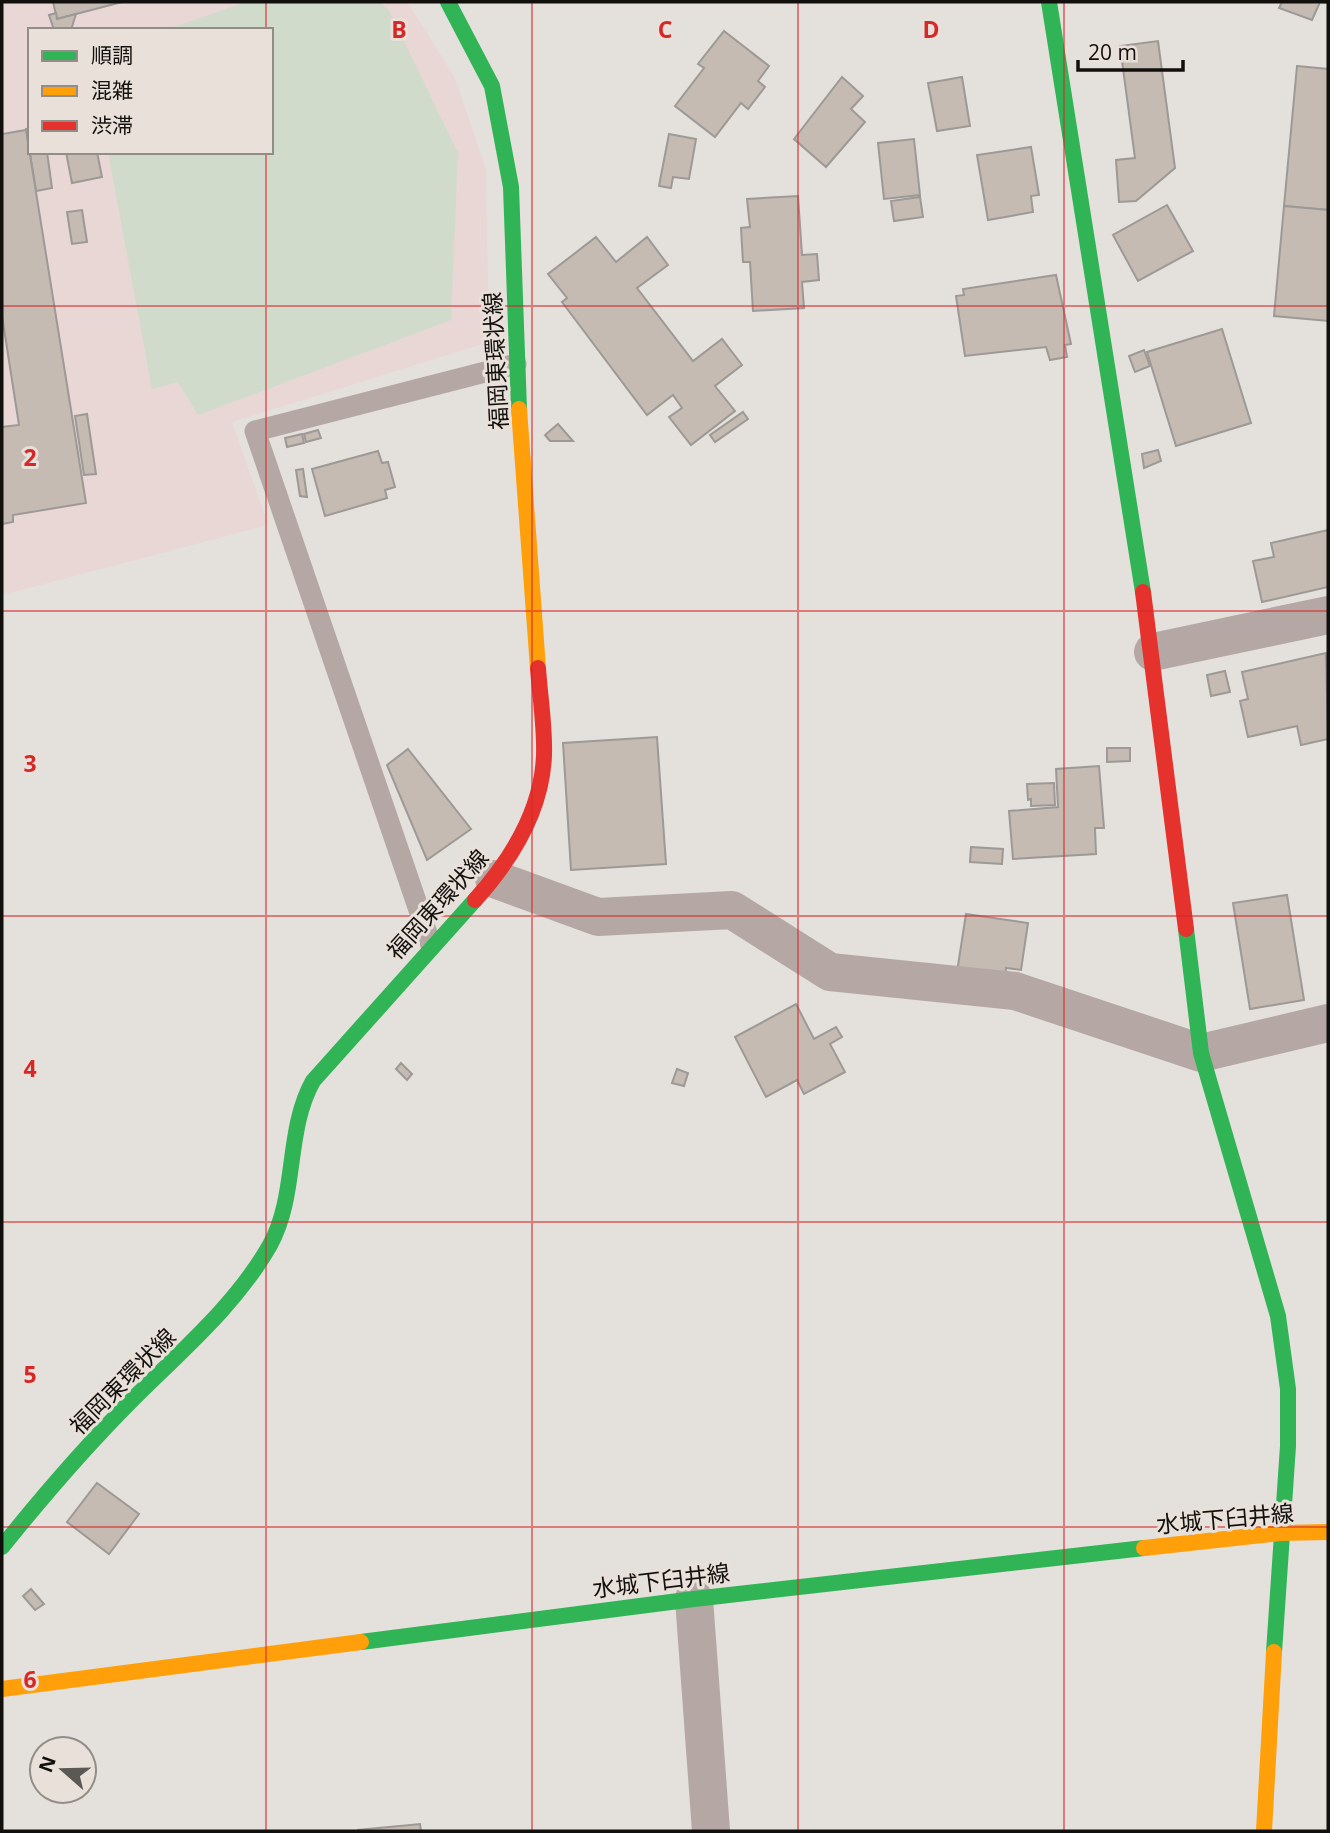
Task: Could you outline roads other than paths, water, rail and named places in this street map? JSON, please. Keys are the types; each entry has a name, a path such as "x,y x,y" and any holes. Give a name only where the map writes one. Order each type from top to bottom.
{"main road":[{"name":"福岡東環状線","path":"2,1547 65,1470 205,1331 239,1289 270,1245 288,1205 301,1117 310,1086 327,1062 431,945 494,879 523,836 537,794 544,756 516,364 511,187 492,86 448,2"},
{"path":"1049,2 1153,652 1201,1053 1278,1316 1288,1389 1288,1446 1280,1534 1265,1831"},
{"name":"水城下臼井線","path":"2,1689 694,1599 1280,1534 1328,1532"}],"street":[{"path":"1153,652 1328,615"},
{"path":"494,879 598,917 732,910 830,972 1015,991 1201,1053 1328,1023"},
{"path":"694,1599 711,1831"}],"lane":[{"path":"431,945 255,431 516,364"}]}
